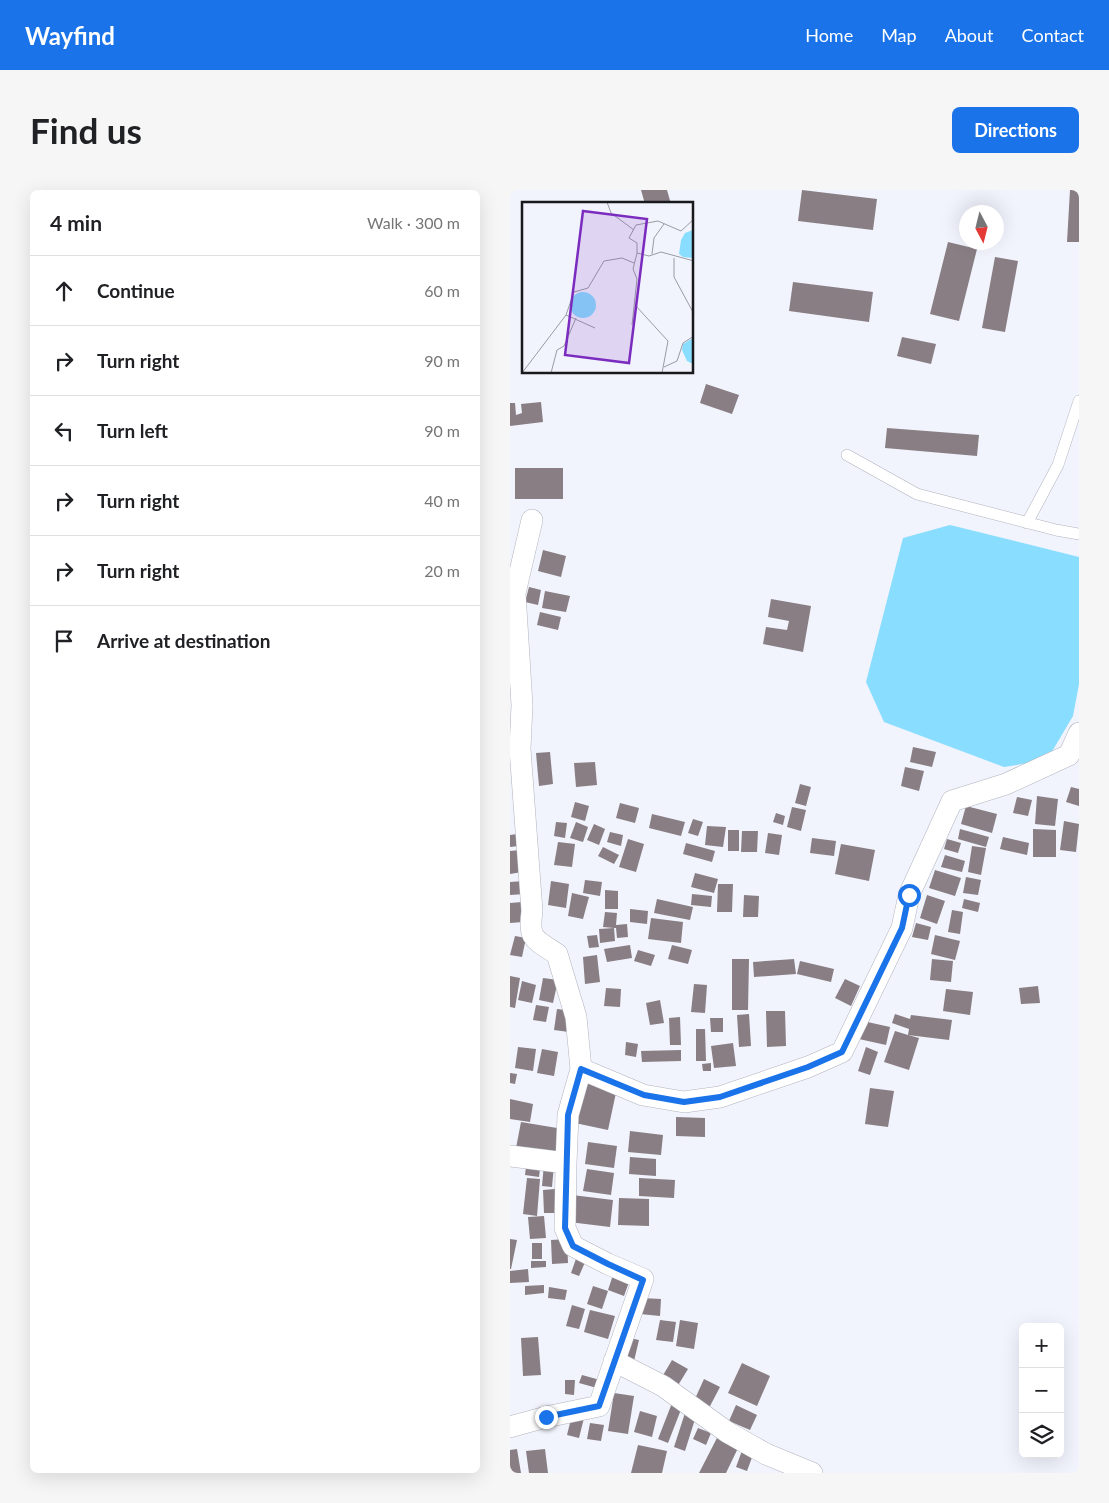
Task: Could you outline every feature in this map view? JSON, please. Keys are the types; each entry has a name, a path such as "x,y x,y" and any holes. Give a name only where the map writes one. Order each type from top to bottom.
{"street":[{"path":"510,1427 599,1406 643,1280 573,1246 565,1228 568,1115 581,1069 576,1017 557,954 535,940 529,929 532,911 516,702 515,592 532,520"},
{"path":"581,1069 644,1095 684,1102 720,1097 808,1067 842,1052 902,928 909,895 952,800 1006,784 1069,755 1079,733"},
{"path":"510,1156 566,1163"},
{"path":"614,1361 663,1386 727,1432 758,1449 812,1473"}],"lane":[{"path":"1028,523 1058,465 1079,401"},
{"path":"847,455 917,494 1056,530 1079,534"}],"water":[{"path":"950,525 1079,557 1079,684 1073,716 1047,760 1004,767 884,722 866,682 903,538"}],"building":[{"path":"641,190 667,190 670,202 644,202"},
{"path":"802,190 877,199 873,230 798,221"},
{"path":"1070,190 1079,190 1079,242 1067,242"},
{"path":"948,242 959,245 959,250 977,250 959,321 930,314"},
{"path":"995,257 1018,261 1005,332 982,328"},
{"path":"793,282 873,292 869,322 789,311"},
{"path":"902,337 936,344 931,364 897,356"},
{"path":"706,384 739,395 732,414 700,403"},
{"path":"541,402 543,422 510,426 510,403 515,403 516,415 522,413 521,404"},
{"path":"887,428 979,435 977,456 885,448"},
{"path":"515,468 563,468 563,499 515,499"},
{"path":"543,550 566,556 561,577 538,571"},
{"path":"529,587 541,590 538,605 525,602"},
{"path":"545,591 570,596 566,612 542,608"},
{"path":"771,599 811,606 803,652 763,644 766,627 787,630 789,621 768,617"},
{"path":"540,612 561,617 558,630 537,625"},
{"path":"913,747 936,752 932,767 910,762"},
{"path":"550,752 553,784 539,786 536,753"},
{"path":"595,762 597,785 576,787 574,763"},
{"path":"905,767 924,771 919,791 901,786"},
{"path":"800,784 811,787 806,806 795,803"},
{"path":"1071,787 1079,789 1079,806 1066,802"},
{"path":"1037,796 1058,799 1055,826 1035,824"},
{"path":"1017,797 1032,800 1028,816 1013,813"},
{"path":"575,802 589,806 585,821 571,817"},
{"path":"620,803 639,808 635,823 616,818"},
{"path":"966,806 997,814 992,833 961,824"},
{"path":"792,807 806,810 801,831 787,827"},
{"path":"776,813 785,816 783,825 773,822"},
{"path":"652,814 685,822 681,836 649,828"},
{"path":"693,819 703,822 698,836 688,833"},
{"path":"1064,821 1079,824 1076,852 1060,850"},
{"path":"556,822 567,823 565,838 554,836"},
{"path":"576,822 588,827 583,842 570,838"},
{"path":"594,824 605,829 599,845 587,840"},
{"path":"707,826 726,827 723,847 705,845"},
{"path":"960,829 989,837 986,847 958,839"},
{"path":"1033,829 1056,830 1056,857 1033,857"},
{"path":"728,830 739,830 739,851 728,851"},
{"path":"742,831 758,831 757,852 741,852"},
{"path":"610,832 623,835 621,846 607,842"},
{"path":"768,833 782,835 779,855 765,853"},
{"path":"517,834 519,846 510,847 510,835"},
{"path":"1003,837 1029,843 1027,855 1000,849"},
{"path":"812,838 836,841 834,856 810,853"},
{"path":"628,839 644,844 636,872 619,867"},
{"path":"947,839 961,843 958,853 944,849"},
{"path":"558,842 575,844 572,867 554,865"},
{"path":"686,843 715,851 712,862 683,854"},
{"path":"841,844 875,850 869,881 835,874"},
{"path":"972,846 986,848 981,875 968,872"},
{"path":"603,847 619,855 614,864 598,856"},
{"path":"520,850 522,872 510,874 510,851"},
{"path":"945,855 965,861 962,872 941,867"},
{"path":"935,870 961,878 955,896 929,888"},
{"path":"695,873 718,879 714,893 691,887"},
{"path":"966,877 981,880 978,895 963,893"},
{"path":"585,880 602,882 600,896 583,893"},
{"path":"524,881 525,894 510,895 510,882"},
{"path":"551,881 569,884 566,908 548,905"},
{"path":"718,884 733,884 732,912 717,912"},
{"path":"605,890 618,891 618,909 605,909"},
{"path":"572,893 589,897 583,919 568,916"},
{"path":"692,894 712,896 711,907 691,905"},
{"path":"744,895 759,896 758,917 743,917"},
{"path":"927,895 945,901 937,924 920,918"},
{"path":"657,899 693,907 690,920 654,913"},
{"path":"964,899 980,903 978,912 962,908"},
{"path":"522,902 523,922 510,923 510,903"},
{"path":"630,909 648,911 647,924 630,922"},
{"path":"952,910 963,912 960,934 948,932"},
{"path":"605,912 617,913 616,925 627,924 628,937 617,938 616,928 603,927"},
{"path":"651,918 683,922 681,943 648,939"},
{"path":"916,923 931,927 928,940 912,937"},
{"path":"614,928 615,941 600,943 599,929"},
{"path":"597,935 599,947 589,948 587,936"},
{"path":"935,935 960,941 955,960 931,954"},
{"path":"515,936 526,938 522,957 510,955"},
{"path":"630,945 632,958 607,962 604,949"},
{"path":"672,945 692,950 688,964 668,959"},
{"path":"638,950 655,955 651,966 634,961"},
{"path":"597,955 600,982 585,984 583,957"},
{"path":"732,959 749,959 748,1010 732,1010"},
{"path":"794,959 796,974 754,977 753,962"},
{"path":"932,959 953,961 951,982 930,980"},
{"path":"800,961 834,969 831,982 797,974"},
{"path":"510,976 520,978 515,1008 510,1007"},
{"path":"543,978 558,980 553,1003 539,1000"},
{"path":"845,979 860,986 851,1006 835,998"},
{"path":"522,981 536,985 532,1003 518,1000"},
{"path":"694,984 707,985 705,1013 691,1012"},
{"path":"1038,986 1040,1003 1021,1004 1019,988"},
{"path":"606,988 621,989 620,1007 604,1006"},
{"path":"946,989 973,992 970,1015 943,1011"},
{"path":"660,1000 664,1023 650,1025 646,1003"},
{"path":"536,1005 549,1007 546,1022 533,1020"},
{"path":"557,1009 573,1011 569,1032 554,1030"},
{"path":"766,1011 785,1011 786,1046 767,1047"},
{"path":"749,1014 751,1046 739,1047 737,1015"},
{"path":"895,1014 910,1019 911,1015 952,1020 949,1040 908,1035 909,1029 892,1023"},
{"path":"680,1017 681,1045 670,1045 669,1018"},
{"path":"710,1018 723,1018 723,1032 711,1032"},
{"path":"863,1021 890,1027 886,1045 859,1039"},
{"path":"696,1029 705,1029 706,1061 696,1061"},
{"path":"895,1031 919,1038 909,1070 884,1062"},
{"path":"626,1042 638,1044 636,1057 625,1055"},
{"path":"733,1043 736,1066 714,1068 711,1046"},
{"path":"518,1047 536,1049 533,1071 515,1068"},
{"path":"866,1047 878,1052 870,1075 858,1071"},
{"path":"542,1049 558,1052 554,1076 537,1073"},
{"path":"681,1050 681,1061 642,1062 641,1051"},
{"path":"711,1063 711,1071 703,1071 702,1064"},
{"path":"510,1073 517,1074 515,1084 510,1083"},
{"path":"584,1081 617,1088 608,1130 575,1123"},
{"path":"870,1088 894,1091 888,1127 865,1124"},
{"path":"510,1099 533,1104 530,1122 510,1119"},
{"path":"676,1117 705,1118 705,1137 676,1136"},
{"path":"521,1122 563,1129 559,1156 516,1148"},
{"path":"630,1131 663,1135 661,1155 628,1152"},
{"path":"588,1142 617,1146 614,1168 585,1164"},
{"path":"630,1157 656,1159 656,1176 629,1174"},
{"path":"527,1158 541,1160 539,1177 525,1175"},
{"path":"544,1164 554,1165 552,1187 542,1186"},
{"path":"587,1169 614,1173 611,1195 583,1191"},
{"path":"527,1178 540,1179 537,1216 523,1214"},
{"path":"639,1178 675,1180 674,1198 639,1196"},
{"path":"555,1189 556,1213 544,1213 543,1190"},
{"path":"572,1195 613,1200 610,1227 569,1222"},
{"path":"619,1198 649,1199 649,1226 618,1225"},
{"path":"544,1216 546,1238 530,1239 528,1217"},
{"path":"510,1239 517,1240 511,1269 510,1269"},
{"path":"567,1239 568,1263 552,1264 551,1240"},
{"path":"532,1243 542,1243 542,1259 532,1259"},
{"path":"577,1256 586,1260 579,1276 571,1273"},
{"path":"531,1261 546,1261 546,1267 531,1268"},
{"path":"528,1269 529,1282 510,1283 510,1271"},
{"path":"613,1275 629,1282 624,1296 608,1290"},
{"path":"544,1285 544,1293 525,1295 525,1286"},
{"path":"593,1286 608,1291 602,1309 587,1304"},
{"path":"549,1287 567,1290 565,1300 548,1298"},
{"path":"642,1298 661,1299 660,1316 640,1314"},
{"path":"572,1305 585,1309 579,1329 566,1326"},
{"path":"590,1310 615,1316 608,1339 584,1332"},
{"path":"660,1320 676,1322 673,1342 656,1340"},
{"path":"680,1320 698,1323 694,1349 676,1346"},
{"path":"538,1337 541,1375 523,1376 521,1338"},
{"path":"625,1337 639,1340 634,1361 620,1358"},
{"path":"672,1360 688,1369 677,1387 662,1377"},
{"path":"742,1363 770,1376 757,1406 728,1393"},
{"path":"582,1375 600,1380 597,1388 579,1383"},
{"path":"704,1379 720,1387 709,1408 694,1401"},
{"path":"565,1380 575,1380 574,1395 565,1394"},
{"path":"614,1393 634,1396 628,1434 608,1431"},
{"path":"672,1403 682,1407 668,1443 658,1439"},
{"path":"736,1405 757,1415 750,1430 729,1421"},
{"path":"640,1411 657,1416 652,1437 634,1432"},
{"path":"685,1413 696,1416 685,1451 674,1447"},
{"path":"572,1415 584,1418 579,1438 567,1435"},
{"path":"590,1423 604,1425 601,1441 587,1439"},
{"path":"698,1428 711,1433 706,1445 693,1439"},
{"path":"718,1436 739,1446 726,1473 699,1473"},
{"path":"638,1445 667,1451 662,1473 631,1473"},
{"path":"743,1448 754,1452 747,1471 736,1467"},
{"path":"517,1449 521,1473 510,1473 510,1450"},
{"path":"545,1449 548,1473 529,1473 526,1451"}],"route":[{"path":"546,1417 599,1406 643,1280 573,1246 565,1228 568,1115 581,1069 644,1095 684,1102 720,1097 808,1067 842,1052 902,928 909,895"}]}
